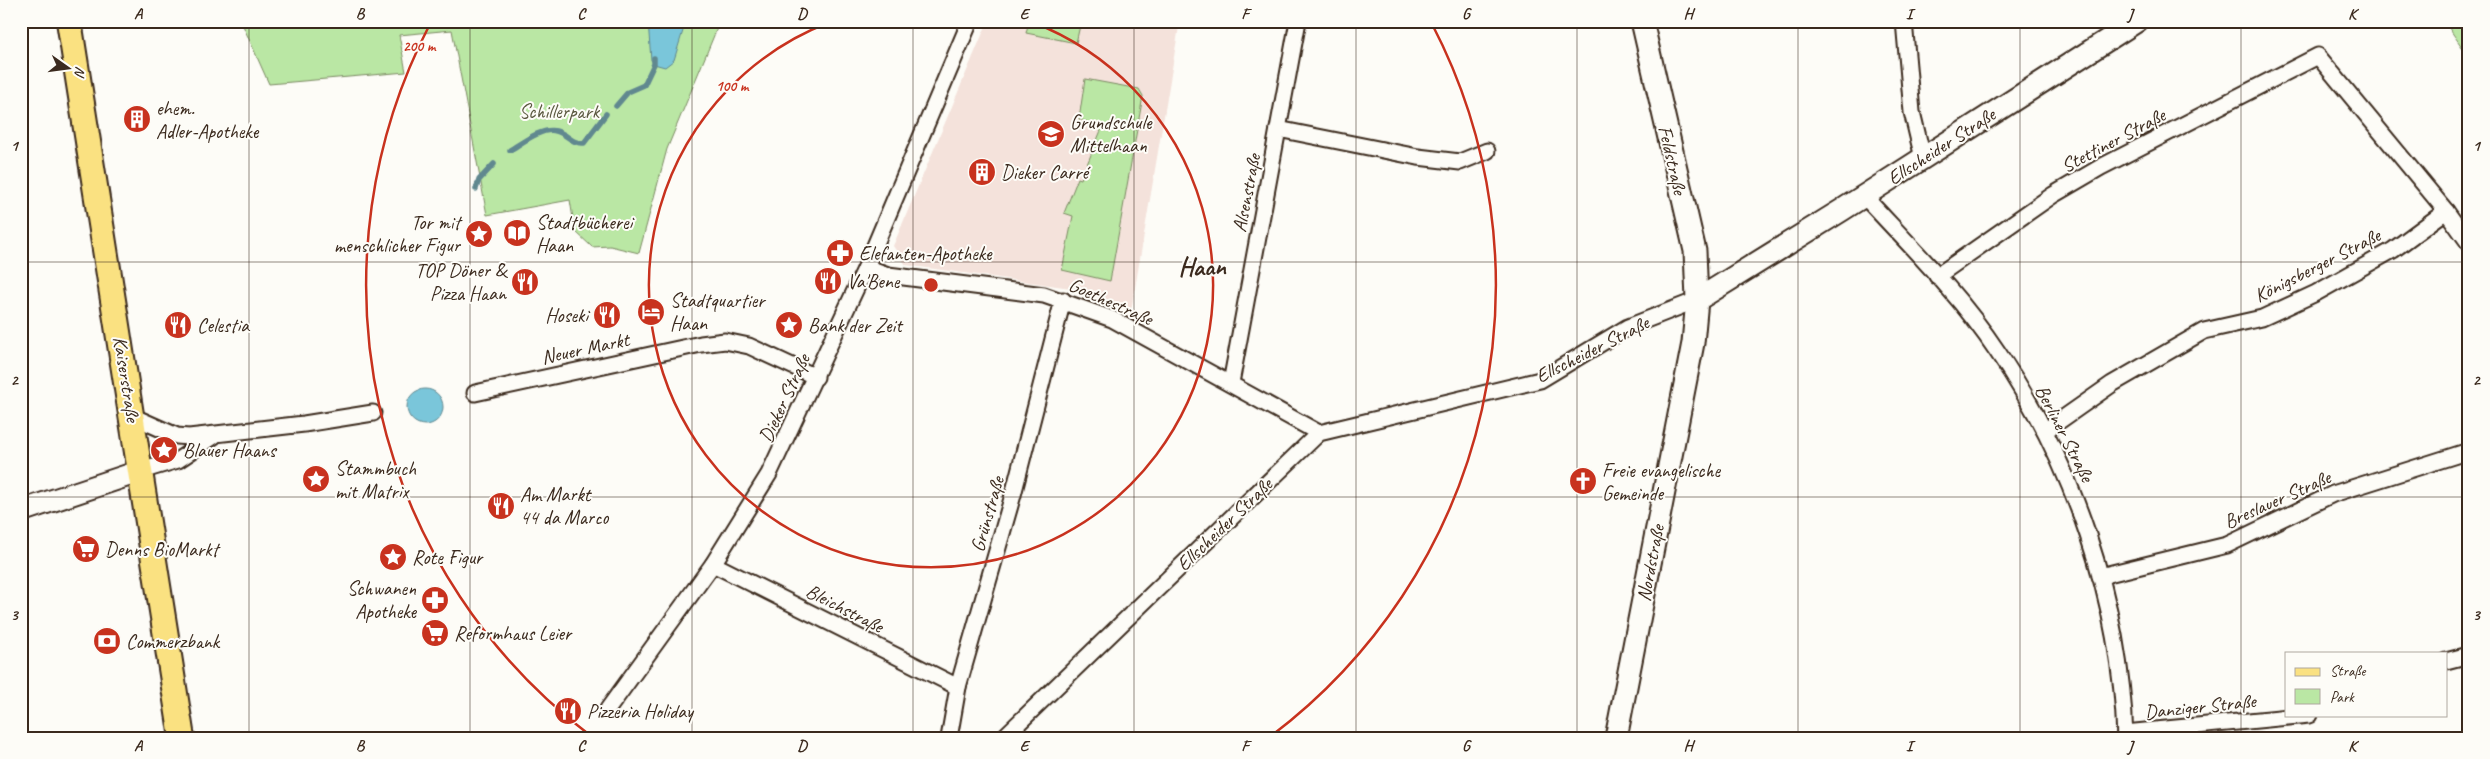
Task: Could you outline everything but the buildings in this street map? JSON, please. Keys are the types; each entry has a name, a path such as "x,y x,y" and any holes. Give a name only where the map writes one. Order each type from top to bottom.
{"main road":[{"name":"Kaiserstraße","path":"69,21 142,471 182,738"}],"street":[{"name":"Dieker Straße","path":"608,709 714,564 770,474 866,268 970,21"},
{"name":"Alsenstraße","path":"1231,383 1298,21"},
{"name":"Feldstraße","path":"1642,21 1695,251 1697,300"},
{"path":"1904,21 1912,112 1923,158"},
{"name":"Ellscheider Straße","path":"1003,738 1319,432 1540,380 1628,327 1697,300 1923,158 2124,24"},
{"name":"Stettiner Straße","path":"1937,276 2053,195 2101,167 2318,56 2446,211"},
{"path":"1278,129 1418,157 1460,162 1487,151"},
{"name":"Berliner Straße","path":"1864,196 1937,276 1997,350 2045,431 2083,519 2100,576 2118,672 2125,735"},
{"path":"2446,211 2469,243"},
{"name":"Königsberger Straße","path":"2045,431 2112,384 2204,331 2262,318 2316,293 2393,250 2446,211"},
{"name":"Goethestraße","path":"866,268 888,275 1044,295 1063,300 1112,319 1319,432"},
{"name":"Grünstraße","path":"949,738 958,687 1014,495 1063,300"},
{"name":"Nordstraße","path":"1616,738 1692,343 1697,300"},
{"name":"Neuer Markt","path":"475,393 701,344 725,341 749,346 816,377"},
{"path":"132,416 178,436 215,435 373,413"},
{"path":"21,511 178,460 215,435"},
{"name":"Breslauer Straße","path":"2100,576 2227,545 2333,494 2469,451"},
{"name":"Bleichstraße","path":"714,564 958,687"},
{"path":"2448,661 2469,655"},
{"name":"Danziger Straße","path":"2125,735 2300,716"}],"shaded area":[{"name":"Grundschule Mittelhaan","path":"988,21 1180,21 1131,312 1078,289 906,265 893,246"}],"green space":[{"name":"Schillerpark","path":"241,21 720,21 667,149 639,253 610,246 592,247 575,231 570,200 487,215 452,30 399,35 406,72 269,84"},
{"path":"1029,21 1081,21 1076,43 1026,33"},
{"path":"2444,21 2469,21 2469,57"},
{"path":"1085,79 1139,89 1143,96 1110,281 1062,270 1073,216 1064,213 1078,178 1081,179 1102,128 1079,119"}],"water":[{"path":"648,21 686,21 674,60 665,67 654,64 651,60"},
{"path":"425,389 438,394 443,407 438,420 425,425 412,420 407,407 412,394"}],"waterway":[{"path":"616,106 628,92 644,85 654,64 654,58"},
{"path":"510,150 532,136 550,130 560,132 576,142 584,143 606,114"},
{"path":"476,189 479,180 494,164"}],"place":[{"name":"ehem. Adler-Apotheke","path":"137,119"},
{"name":"Grundschule Mittelhaan","path":"1051,134"},
{"name":"Dieker Carré","path":"982,172"},
{"name":"Stadtbücherei Haan","path":"517,233"},
{"name":"Tor mit menschlicher Figur","path":"479,234"},
{"name":"Elefanten-Apotheke","path":"840,253"},
{"name":"Va'Bene","path":"828,281"},
{"name":"TOP Döner & Pizza Haan","path":"525,282"},
{"name":"Stadtquartier Haan","path":"651,312"},
{"name":"Hoseki","path":"607,315"},
{"name":"Celestia","path":"178,325"},
{"name":"Bank der Zeit","path":"789,325"},
{"name":"Blauer Haans","path":"164,450"},
{"name":"Stammbuch mit Matrix","path":"316,479"},
{"name":"Freie evangelische Gemeinde","path":"1583,481"},
{"name":"Am Markt 44 da Marco","path":"501,506"},
{"name":"Denns BioMarkt","path":"86,549"},
{"name":"Rote Figur","path":"393,557"},
{"name":"Schwanen Apotheke","path":"435,600"},
{"name":"Reformhaus Leier","path":"435,633"},
{"name":"Commerzbank","path":"107,641"},
{"name":"Pizzeria Holiday","path":"568,711"}],"district":[{"name":"Haan","path":"1202,266"}]}
